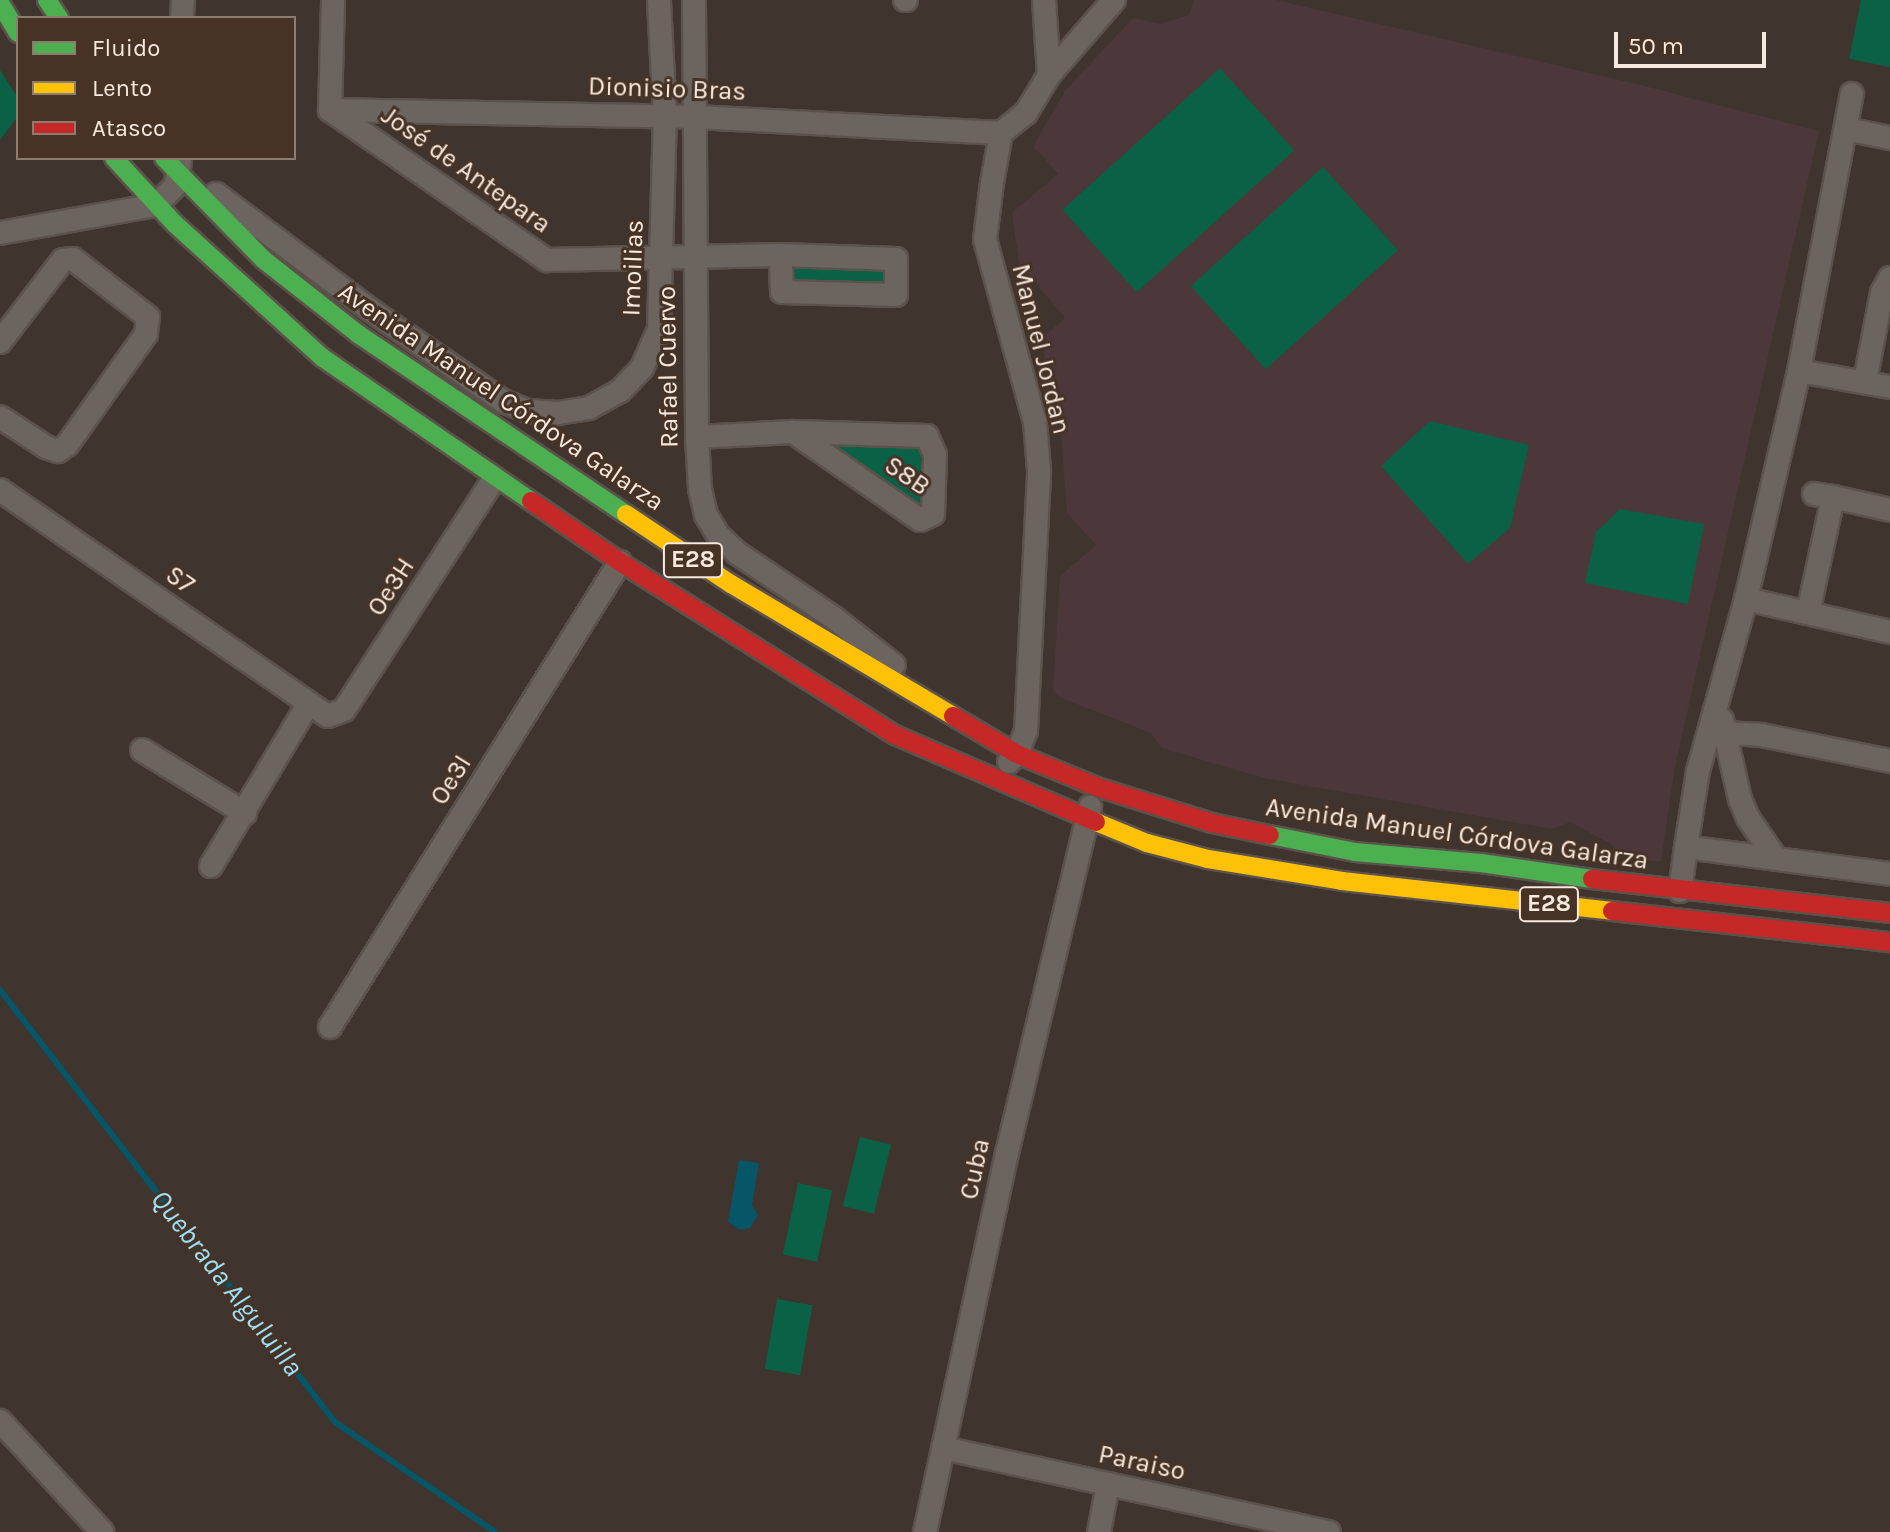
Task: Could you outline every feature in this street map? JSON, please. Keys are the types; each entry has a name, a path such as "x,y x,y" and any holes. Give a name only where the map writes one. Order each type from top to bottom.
{"main road":[{"path":"0,3 16,30"},
{"name":"Avenida Manuel Córdova Galarza","path":"116,160 156,205 323,358 494,479 620,562 895,735 987,778 1147,843 1208,859 1342,881 1890,942"},
{"name":"Avenida Manuel Córdova Galarza","path":"180,166 264,260 358,334 718,576 1017,754 1097,787 1243,831 1355,852 1481,863 1680,891 1890,913"}],"street":[{"path":"330,110 333,0"},
{"name":"Imoilias","path":"180,166 458,372 503,401 528,411 558,413 589,408 620,391 642,368 659,329 665,116 659,0"},
{"name":"Rafael Cuervo","path":"694,0 697,437 700,489 706,515 718,535 737,553 863,640 944,713"},
{"path":"1044,0 1049,75"},
{"path":"1001,133 1026,113 1049,75 1114,0"},
{"path":"1680,891 1698,771 1746,599 1799,371 1852,94"},
{"name":"Dionisio Bras","path":"330,110 695,117 1001,133"},
{"name":"José de Antepara","path":"330,110 547,260 781,255 896,259 896,295 782,292 781,255"},
{"path":"1846,129 1890,138"},
{"name":"Manuel Jordan","path":"1001,133 985,239 1035,422 1039,470 1032,673 1026,731 1017,754"},
{"path":"0,233 156,205 166,197 180,166"},
{"path":"0,342 63,260 73,259 148,317 146,334 67,445 58,451 46,447 0,417"},
{"path":"1865,381 1882,293 1890,278"},
{"path":"1799,371 1890,387"},
{"name":"S8B","path":"697,437 793,432 927,436 935,455 933,514 920,520 793,432"},
{"name":"Oe3H","path":"211,866 318,710 344,710 494,479"},
{"name":"S7","path":"0,490 318,710"},
{"path":"1808,613 1824,496 1890,510"},
{"name":"Oe3I","path":"330,1027 620,562"},
{"path":"1746,599 1890,632"},
{"path":"1718,703 1740,799 1748,818 1775,857"},
{"path":"1725,733 1761,735 1890,761"},
{"path":"142,750 245,813"},
{"path":"987,778 1017,754"},
{"name":"Cuba","path":"925,1532 1007,1153 1086,820 1097,787"},
{"path":"1686,847 1890,874"},
{"path":"0,1421 102,1532"},
{"name":"Paraiso","path":"943,1448 1329,1532"},
{"path":"1099,1532 1108,1484"}],"shaded area":[{"path":"1194,0 1276,0 1641,85 1819,131 1675,766 1661,861 1629,861 1611,844 1570,822 1552,829 1264,778 1162,748 1151,733 1059,697 1053,690 1060,576 1096,545 1067,513 1060,421 1041,339 1065,318 1019,263 1012,213 1058,174 1033,146 1065,91 1133,18 1160,24 1189,15"}],"green space":[{"path":"1861,0 1890,0 1890,67 1849,59"},
{"path":"1220,68 1294,150 1137,292 1062,210"},
{"path":"0,70 16,95 16,119 0,140"},
{"path":"1323,167 1398,250 1266,369 1191,286"},
{"path":"795,266 886,268 886,284 795,282"},
{"path":"1430,421 1529,445 1510,528 1468,564 1381,466"},
{"path":"827,440 920,444 924,505 920,508 826,446"},
{"path":"1620,509 1704,524 1688,604 1585,583 1596,532"},
{"path":"860,1137 891,1145 874,1214 843,1206"},
{"path":"798,1183 832,1190 817,1262 783,1254"},
{"path":"777,1299 812,1305 800,1375 765,1369"}],"water":[{"path":"739,1160 759,1163 752,1205 758,1215 750,1228 740,1230 728,1222"}],"waterway":[{"name":"Quebrada Alguluilla","path":"0,990 335,1422 495,1532"}],"traffic: fast":[{"path":"47,0 58,16"},
{"path":"0,3 16,30"},
{"path":"116,160 175,224 323,358 531,501"},
{"path":"166,160 264,260 358,334 626,514"},
{"path":"1270,835 1355,852 1481,863 1592,879"}],"traffic: slow":[{"path":"626,514 731,584 953,716"},
{"path":"1096,822 1147,843 1208,859 1342,881 1612,911"}],"traffic: jam":[{"path":"531,501 620,562 895,735 1096,822"},
{"path":"953,716 1017,754 1097,787 1212,823 1270,835"},
{"path":"1592,879 1890,913"},
{"path":"1612,911 1890,942"}]}
